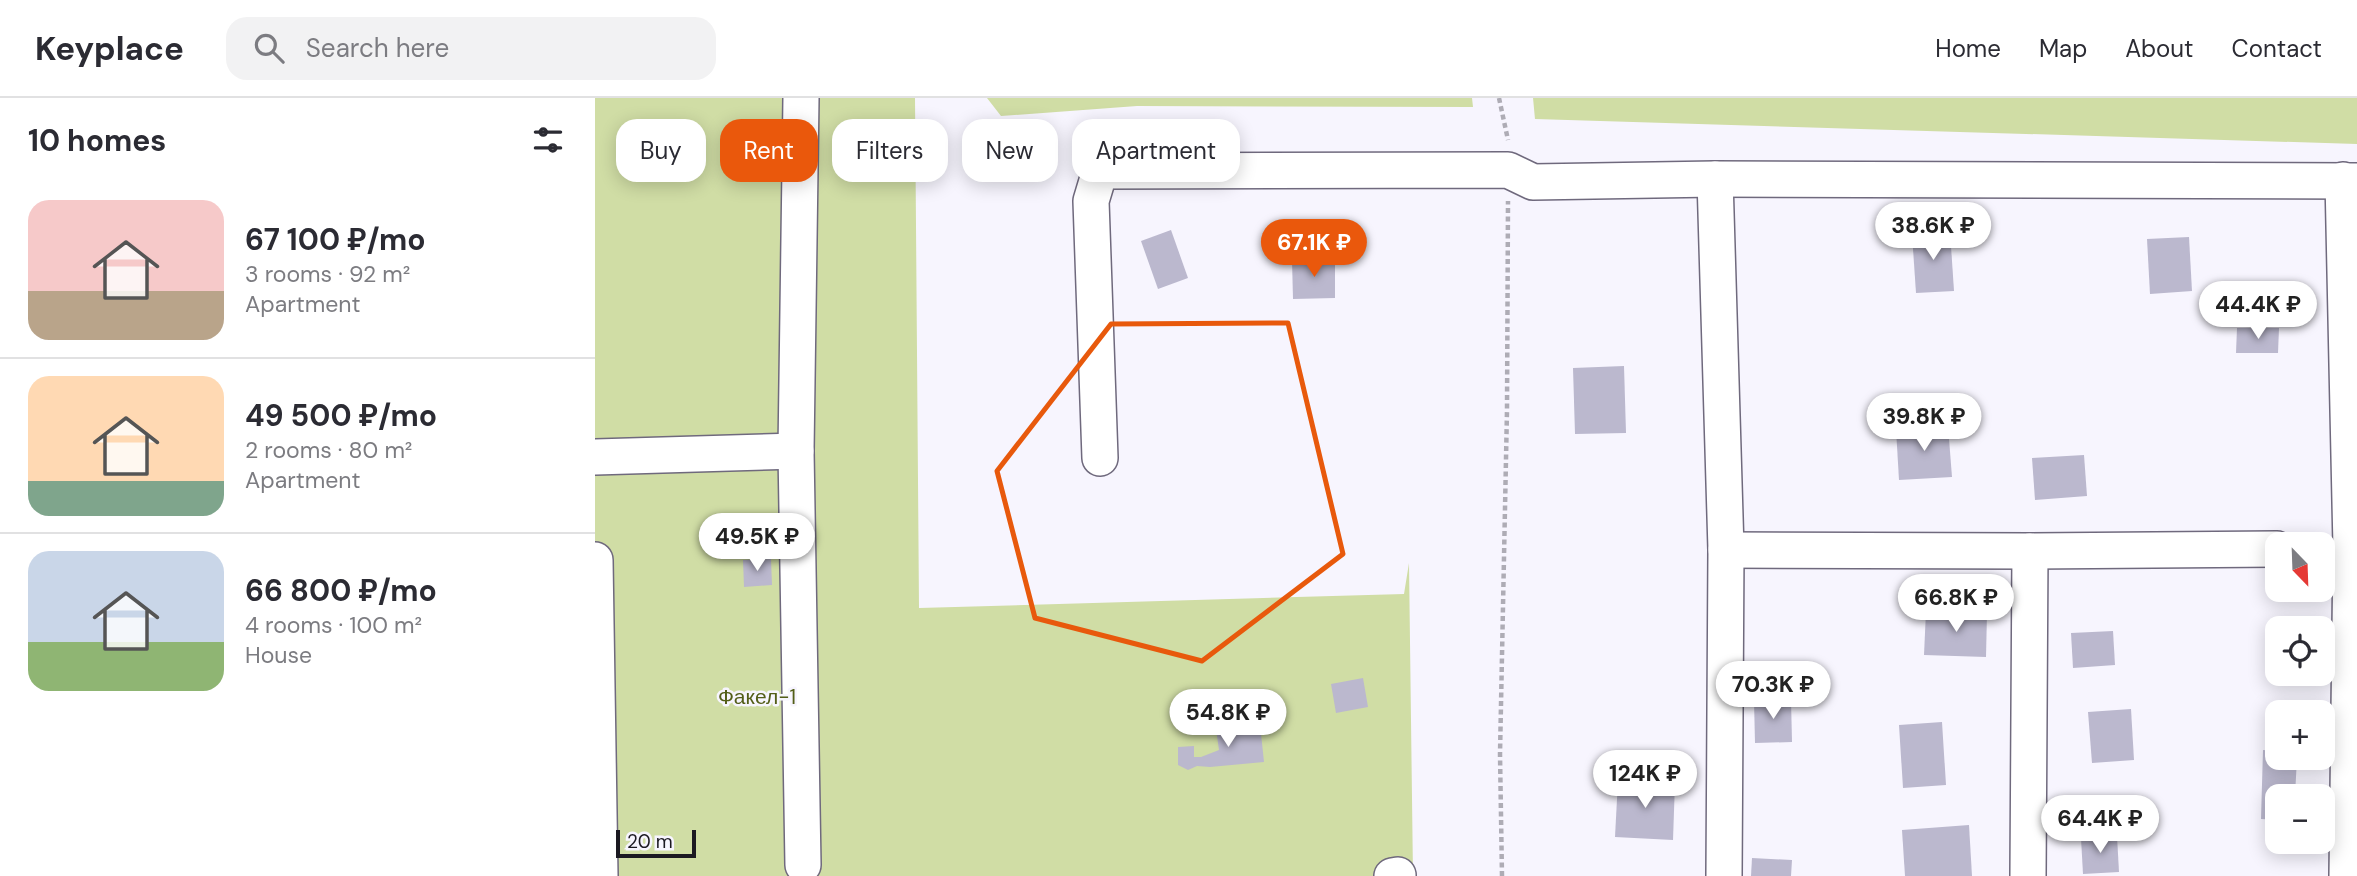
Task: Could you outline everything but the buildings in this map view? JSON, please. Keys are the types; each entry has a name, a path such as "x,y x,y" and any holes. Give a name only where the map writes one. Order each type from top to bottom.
{"street":[{"path":"801,98 796,451 803,865"},
{"path":"1100,458 1091,201 1100,171 1715,179 2350,181 2337,548 2347,876"},
{"path":"1715,179 1726,550 1724,876"},
{"path":"595,457 796,451"},
{"path":"1726,550 2265,549"},
{"path":"2028,876 2030,551"},
{"path":"595,559 600,876"}],"path":[{"path":"1499,98 1509,145 1521,176 1507,410 1500,754 1502,876"}],"highlighted area":[{"path":"1288,323 1343,554 1202,661 1035,618 997,471 1111,324"}],"green space":[{"name":"Факел-1","path":"595,98 915,98 915,119 832,119 832,182 916,182 919,608 1404,594 1409,563 1413,876 595,876"},
{"path":"987,98 1472,98 1473,107 1137,106 1001,116"},
{"path":"1533,98 2357,98 2357,144 1535,119"}]}
